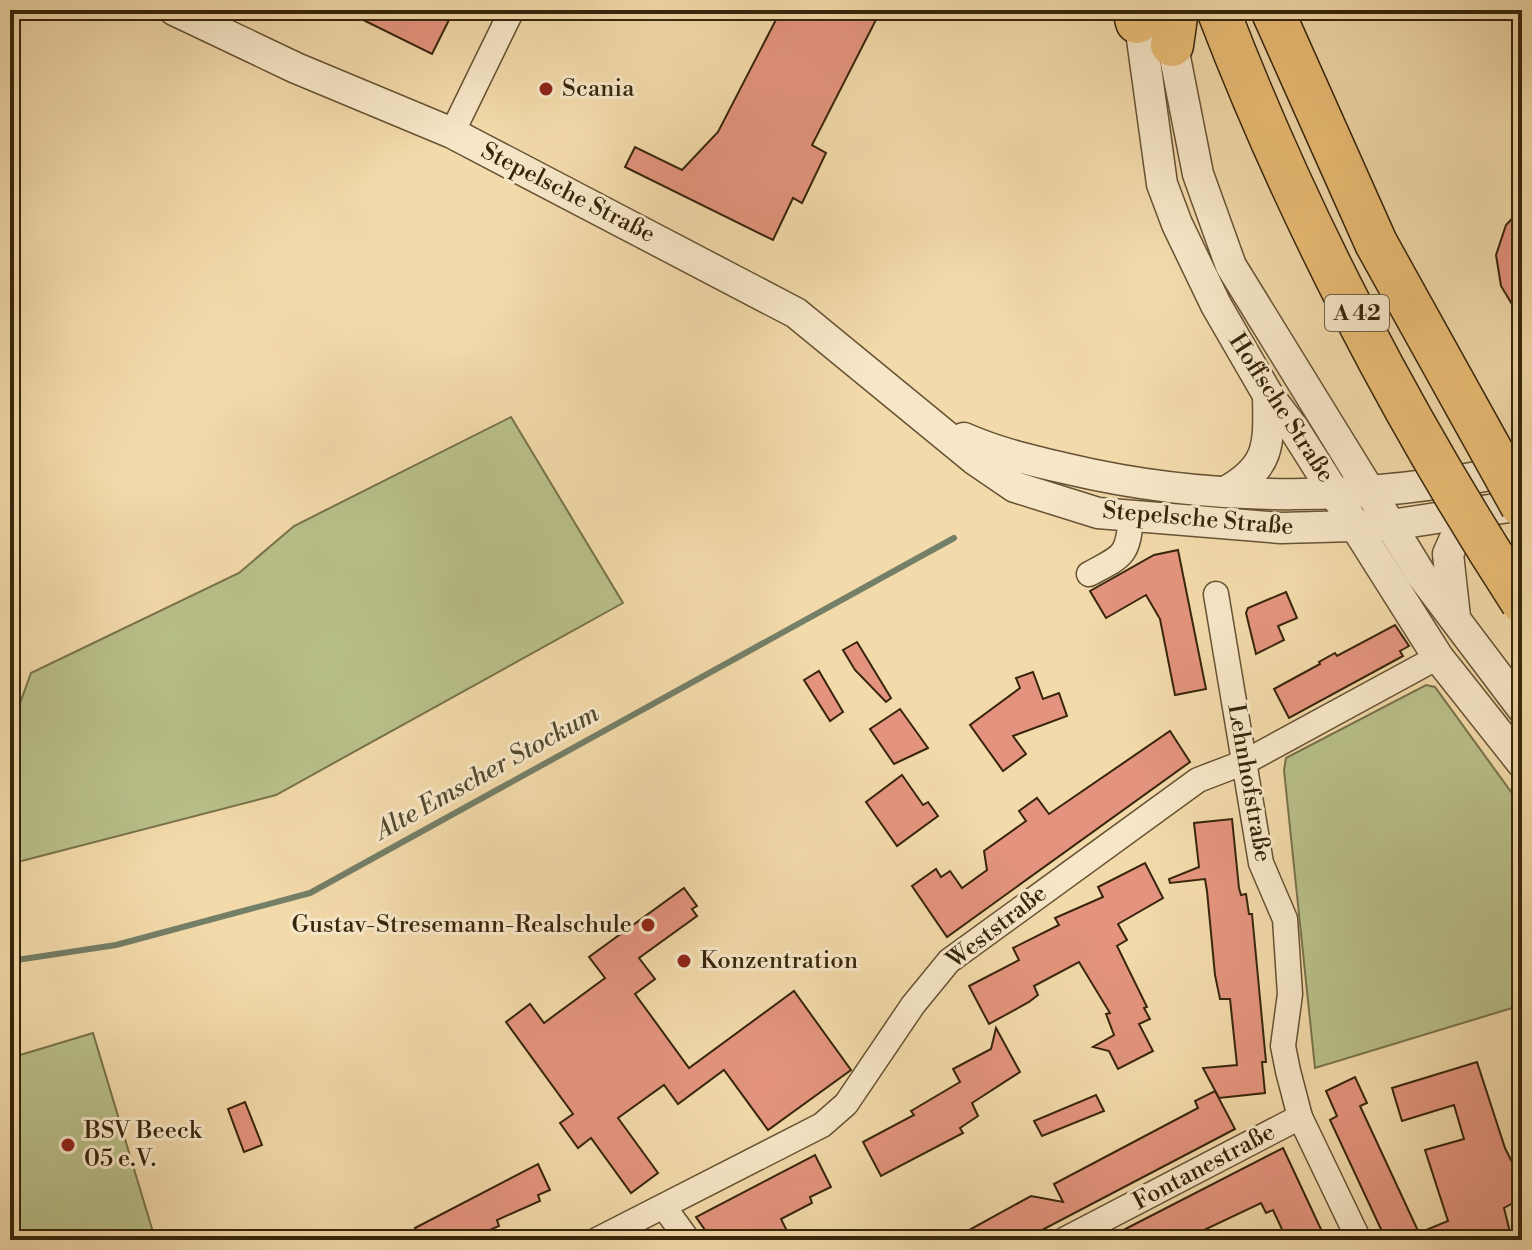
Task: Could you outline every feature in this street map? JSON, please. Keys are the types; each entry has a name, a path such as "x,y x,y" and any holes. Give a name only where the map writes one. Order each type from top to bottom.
{"highway":[{"name":"A 42","path":"1218,10 1292,182 1333,267 1406,406 1522,602"},
{"name":"A 42","path":"1272,10 1376,243 1522,506"}],"street":[{"name":"Stepelsche Straße","path":"174,10 296,68 452,133 796,313 974,459 1015,487 1098,513 1222,526 1391,525 1522,506"},
{"path":"452,133 512,10"},
{"name":"Hoffsche Straße","path":"1154,18 1198,174 1231,266 1391,525 1456,623 1522,708"},
{"name":"Hoffsche Straße","path":"1154,18 1162,184 1216,305 1268,395 1336,494 1438,657 1522,763"},
{"path":"1162,184 1198,174"},
{"path":"1225,492 1259,467 1267,447 1268,395"},
{"name":"Stepelsche Straße","path":"933,424 980,446 1027,460 1113,480 1225,492 1336,494 1424,486 1522,469"},
{"path":"1456,623 1448,554 1465,516"},
{"path":"1089,574 1119,558 1129,547 1131,517"},
{"name":"Lehnhofstraße","path":"1216,594 1261,863 1285,919 1290,994 1283,1046 1300,1117 1359,1240"},
{"name":"Weststraße","path":"597,1240 822,1125 846,1104 913,1005 949,961 1198,780 1245,762 1438,657"},
{"name":"Fontanestraße","path":"1064,1240 1300,1117"},
{"path":"664,1207 688,1240"}],"green space":[{"path":"511,417 623,603 276,795 10,864 10,731 31,673 239,573 294,526"},
{"path":"1426,685 1435,687 1522,807 1522,1005 1315,1068 1284,770 1286,758"},
{"name":"BSV Beeck 05 e.V.","path":"93,1033 153,1232 126,1240 10,1240 10,1058"}],"building":[{"path":"343,10 454,10 432,54"},
{"path":"781,10 881,10 812,145 826,153 802,203 793,198 773,240 625,167 635,147 682,170 718,132"},
{"path":"1522,208 1522,321 1501,286 1496,255 1506,225"},
{"path":"1178,550 1206,689 1175,695 1160,619 1146,595 1106,618 1090,591 1154,555"},
{"path":"1286,592 1297,618 1278,626 1284,640 1256,654 1246,613 1248,608"},
{"path":"1395,625 1409,646 1400,651 1403,656 1289,718 1274,689 1335,653 1337,656"},
{"path":"857,642 891,698 886,702 855,670 843,650"},
{"path":"819,671 843,712 830,721 804,680"},
{"path":"1033,672 1043,699 1059,693 1067,716 1013,736 1026,754 1003,771 970,725 1020,688 1016,678"},
{"path":"900,709 928,748 894,764 870,729"},
{"path":"1170,731 1190,762 947,937 912,886 936,869 941,877 950,871 962,888 987,870 984,851 1026,821 1019,811 1037,798 1049,814"},
{"path":"902,775 923,805 928,802 938,816 897,846 866,802"},
{"path":"1232,819 1239,888 1241,895 1246,894 1249,914 1252,914 1266,1062 1262,1062 1265,1093 1219,1098 1203,1068 1237,1065 1230,999 1220,999 1215,975 1205,879 1170,883 1169,879 1199,867 1194,823"},
{"path":"1145,863 1163,898 1118,924 1127,940 1117,946 1147,1007 1144,1008 1150,1019 1139,1024 1153,1051 1118,1069 1109,1051 1093,1047 1114,1035 1106,1014 1110,1013 1079,962 1034,986 1038,995 989,1024 969,986 1019,960 1013,948 1059,925 1055,918 1103,897 1098,887"},
{"path":"684,888 697,906 692,909 697,916 639,958 655,979 635,994 689,1068 794,991 851,1070 768,1130 724,1070 678,1104 664,1085 618,1118 658,1173 631,1193 591,1138 578,1148 560,1123 573,1114 506,1022 530,1004 544,1023 605,978 589,957"},
{"path":"996,1028 1020,1072 972,1103 978,1116 960,1128 963,1133 881,1176 863,1142 914,1115 911,1111 960,1082 953,1069 991,1049"},
{"path":"1477,1062 1505,1148 1522,1182 1522,1198 1504,1208 1512,1240 1386,1240 1330,1120 1337,1116 1326,1091 1355,1077 1367,1103 1360,1106 1419,1233 1448,1221 1425,1150 1464,1139 1454,1105 1402,1121 1392,1088"},
{"path":"1215,1091 1235,1129 1023,1240 951,1240 1031,1196 1063,1202 1054,1184 1198,1108 1195,1101"},
{"path":"1096,1095 1104,1111 1042,1136 1034,1121"},
{"path":"245,1102 262,1145 244,1152 228,1109"},
{"path":"1283,1148 1326,1240 1287,1240 1273,1210 1266,1213 1261,1203 1183,1240 1104,1240"},
{"path":"815,1155 831,1187 810,1197 812,1203 781,1219 787,1231 768,1240 712,1240 696,1217"},
{"path":"538,1164 550,1190 538,1195 540,1201 497,1220 499,1226 467,1240 421,1240 415,1228"}],"waterway":[{"name":"Alte Emscher Stockum","path":"10,961 116,945 310,893 954,538"}],"place":[{"name":"Scania","path":"546,89"},
{"name":"Gustav-Stresemann-Realschule","path":"648,925"},
{"name":"Konzentration","path":"684,961"},
{"name":"BSV Beeck 05 e.V.","path":"68,1145"}]}
